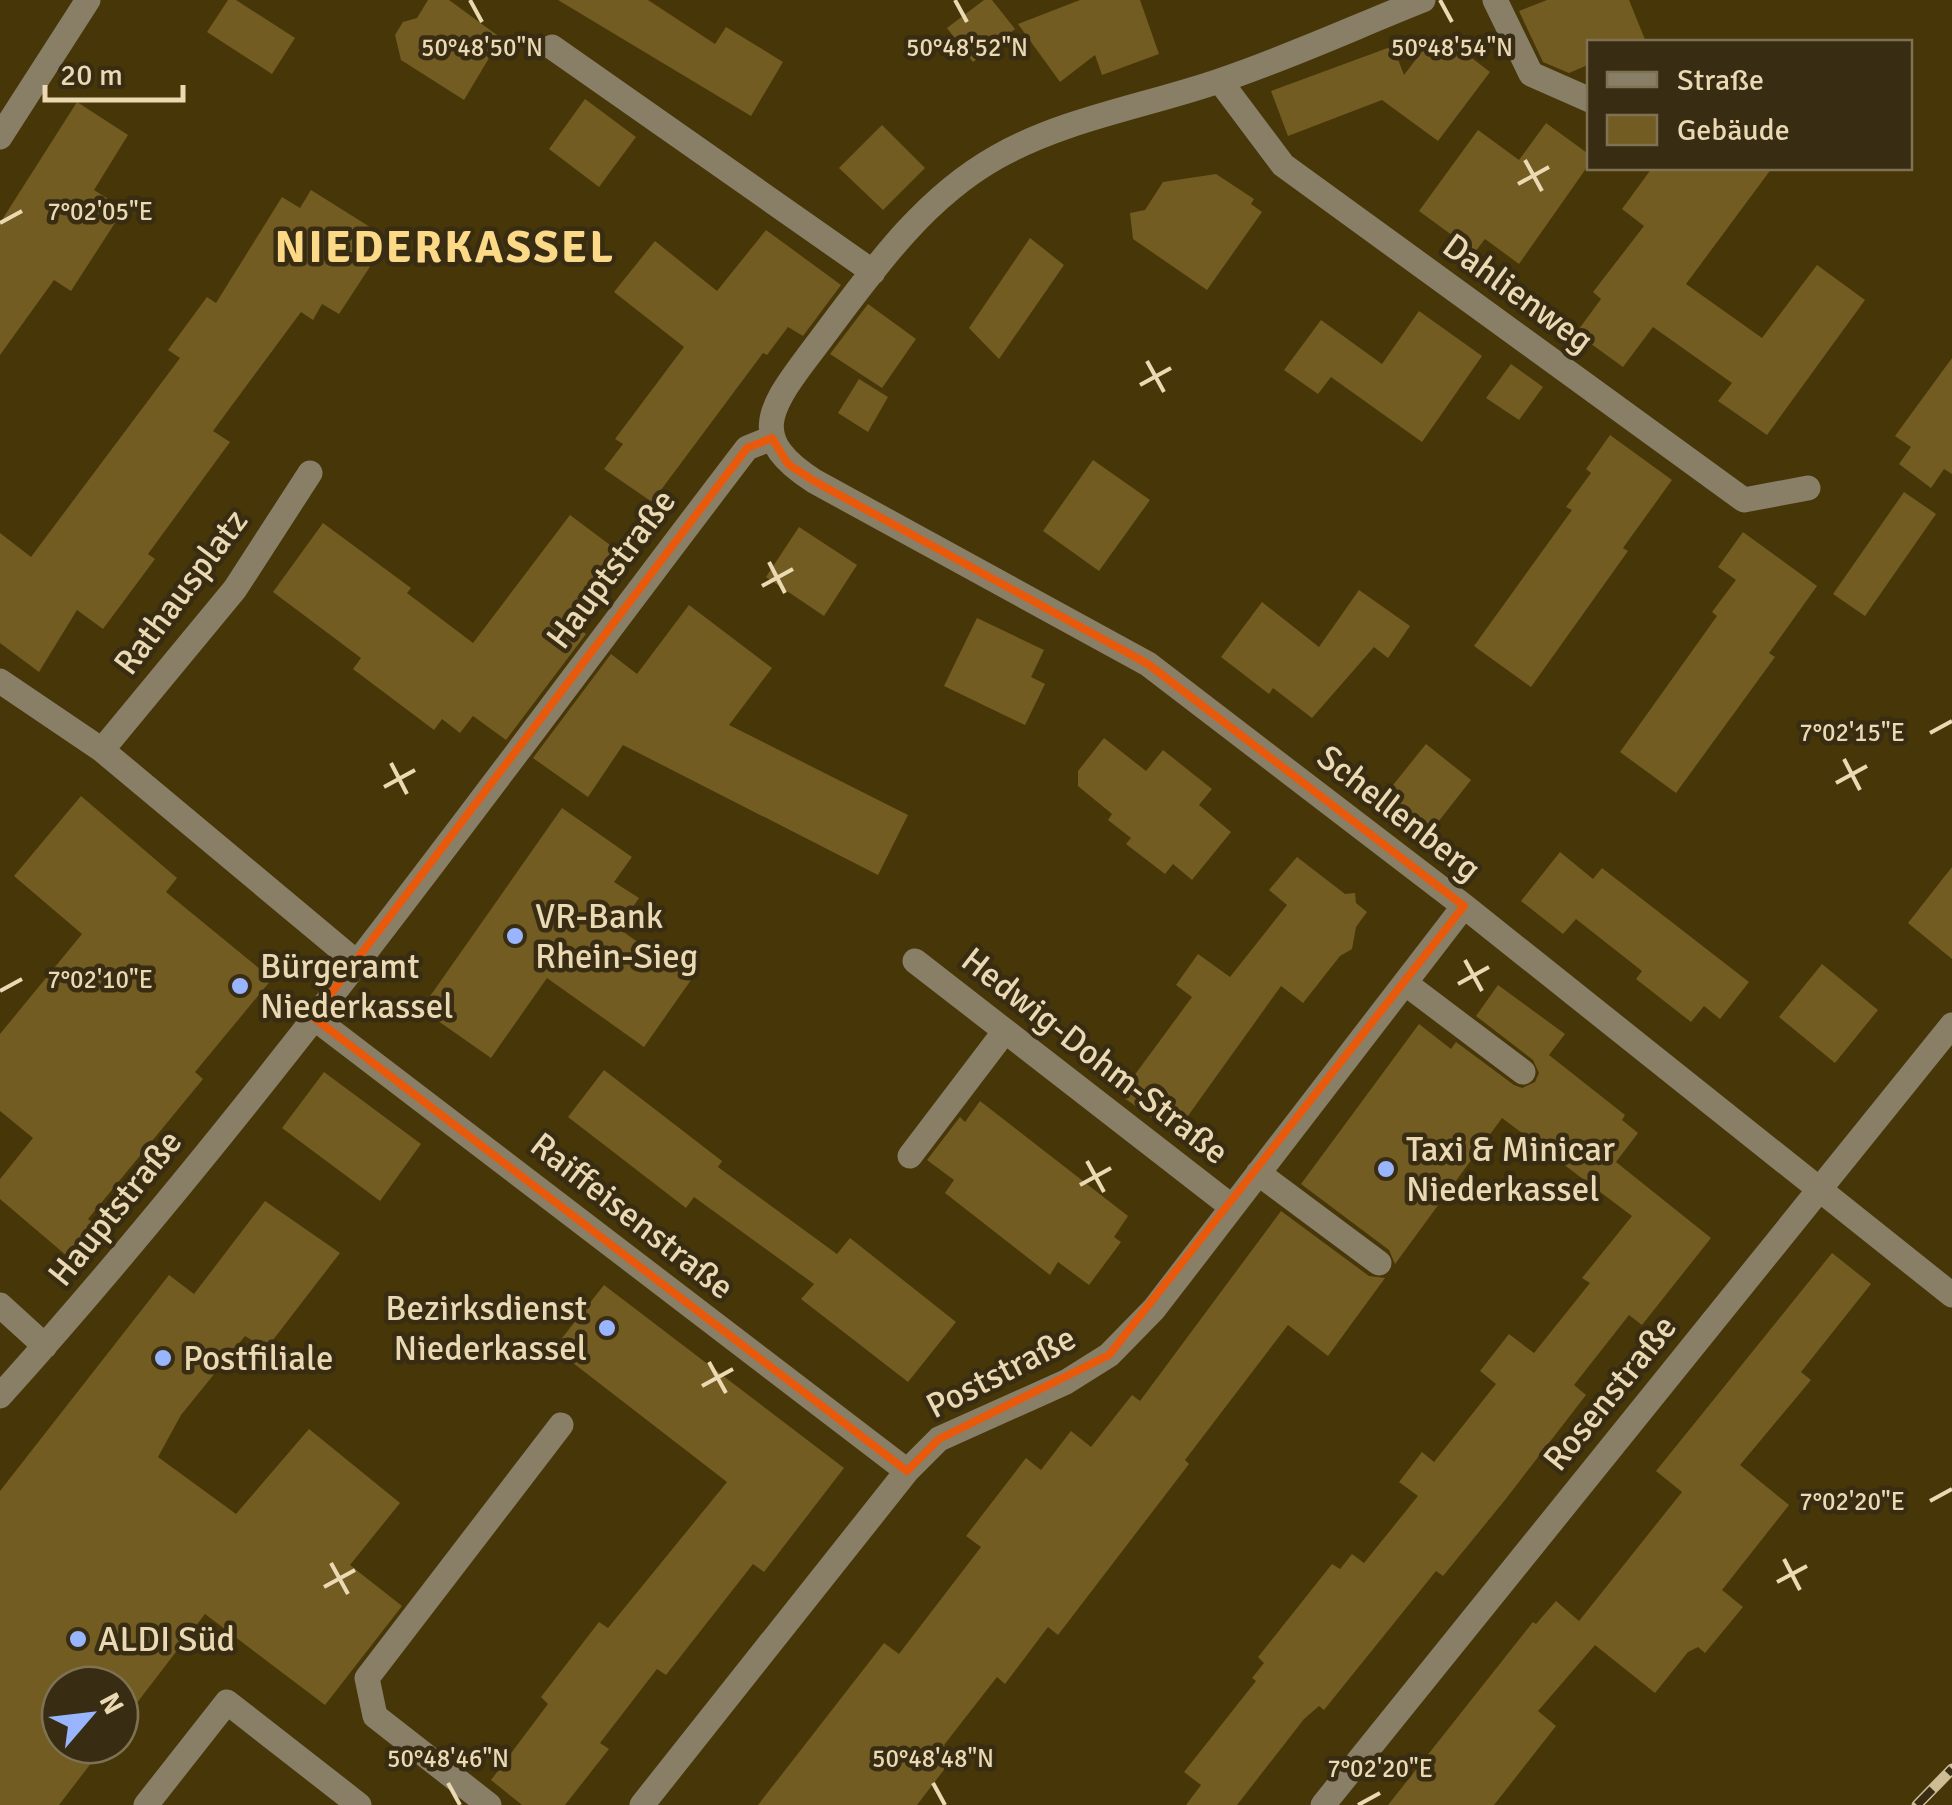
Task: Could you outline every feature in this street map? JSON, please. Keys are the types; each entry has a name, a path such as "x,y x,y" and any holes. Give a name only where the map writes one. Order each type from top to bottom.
{"street":[{"path":"0,137 88,0"},
{"path":"772,438 769,421 774,406 873,272 915,220 996,157 1076,125 1220,81 1423,0"},
{"path":"1496,0 1531,74 1587,99"},
{"path":"552,48 873,272"},
{"name":"Dahlienweg","path":"1220,81 1283,166 1744,500 1808,488"},
{"name":"Schellenberg","path":"772,438 788,464 814,480 1148,664 1464,906 1817,1192 1952,1296"},
{"name":"Hauptstraße","path":"0,1396 124,1258 313,1018 747,448 772,438"},
{"name":"Rathausplatz","path":"102,750 235,589 310,473"},
{"path":"0,681 102,750 356,962"},
{"name":"Poststraße","path":"642,1805 907,1471 938,1439 1066,1382 1110,1355 1154,1308 1464,906"},
{"name":"Hedwig-Dohm-Straße","path":"915,961 1232,1207"},
{"path":"1405,983 1523,1072"},
{"name":"Raiffeisenstraße","path":"313,1018 907,1471"},
{"name":"Rosenstraße","path":"1322,1805 1952,1025"},
{"path":"910,1156 1006,1031"},
{"path":"1258,1173 1379,1263"},
{"path":"0,1305 45,1346"},
{"path":"489,1805 376,1716 367,1678 561,1425"},
{"path":"146,1805 227,1702 359,1805"}],"highlighted area":[{"path":"772,438 788,464 814,481 1148,664 1464,906 1109,1355 939,1439 907,1471 313,1017 747,448"}],"building":[{"path":"228,0 236,0 295,38 272,74 207,32"},
{"path":"428,0 449,0 501,38 464,100 401,60 395,35 403,22 417,18"},
{"path":"558,0 648,0 715,44 726,27 783,62 751,116"},
{"path":"984,0 992,0 1015,29 973,62 947,28"},
{"path":"1080,0 1140,0 1159,54 1102,75 1095,55 1060,82 1018,24"},
{"path":"1547,0 1629,0 1645,40 1587,40 1587,65 1569,73 1543,62 1519,11"},
{"path":"1427,45 1445,58 1455,45 1490,72 1438,141 1382,100 1288,136 1271,91 1393,46 1404,75"},
{"path":"585,99 636,137 599,187 549,149"},
{"path":"77,102 128,135 94,190 124,209 71,291 54,280 0,355 0,223"},
{"path":"1546,123 1587,153 1587,167 1519,264 1485,239 1475,252 1419,211 1478,130 1519,160"},
{"path":"882,125 925,168 883,210 839,168"},
{"path":"1651,170 1771,170 1686,284 1762,338 1817,265 1865,300 1767,435 1718,401 1732,383 1653,327 1623,367 1576,333 1601,299 1593,292 1644,226 1622,209"},
{"path":"1216,174 1254,199 1251,204 1262,212 1207,290 1133,239 1130,213 1145,210 1163,182"},
{"path":"311,190 370,227 359,245 377,256 339,314 322,304 313,320 301,312 213,431 230,442 148,554 155,559 103,629 77,610 39,672 0,643 0,533 31,557 180,358 168,350 207,297 216,303 282,197 300,208"},
{"path":"766,230 841,285 803,336 788,327 767,355 763,353 652,502 604,469 623,444 615,439 684,347 614,292 655,241 717,291"},
{"path":"1030,238 1064,265 999,359 969,328"},
{"path":"868,304 916,339 882,388 830,354"},
{"path":"1419,311 1482,356 1422,442 1331,377 1318,394 1284,370 1321,320 1382,364"},
{"path":"1952,358 1952,474 1944,469 1931,488 1899,464 1911,447 1895,436"},
{"path":"1511,364 1543,387 1519,420 1486,398"},
{"path":"859,379 888,397 868,432 838,413"},
{"path":"1610,435 1672,480 1623,548 1628,551 1531,687 1474,646 1572,510 1566,507 1591,473 1586,469"},
{"path":"1093,460 1150,500 1099,571 1043,531"},
{"path":"1904,492 1936,514 1865,616 1833,594"},
{"path":"570,515 622,554 570,622 586,634 506,740 473,716 460,733 442,719 434,730 353,669 361,658 273,592 323,523 411,588 407,593 473,643"},
{"path":"799,527 857,565 824,616 766,577"},
{"path":"1743,532 1817,586 1769,653 1775,657 1676,793 1620,752 1717,616 1712,612 1736,580 1718,567"},
{"path":"1359,590 1410,626 1388,658 1374,647 1312,718 1273,688 1269,694 1221,657 1262,602 1319,647"},
{"path":"689,605 772,668 729,725 908,815 878,875 623,745 588,797 533,758 611,654 637,674"},
{"path":"977,618 1044,650 1031,677 1045,684 1025,725 944,686"},
{"path":"1104,738 1146,771 1163,750 1212,789 1199,805 1231,832 1192,880 1173,864 1165,874 1126,844 1131,838 1108,820 1112,814 1078,786 1078,771"},
{"path":"1426,744 1471,780 1431,831 1385,795"},
{"path":"81,796 177,878 166,892 272,979 195,1072 203,1079 88,1219 96,1225 67,1256 0,1199 0,1179 33,1138 0,1111 0,1034 82,934 14,876"},
{"path":"562,808 632,857 614,882 639,898 618,928 691,980 644,1047 547,978 491,1058 421,1009"},
{"path":"1560,852 1593,879 1602,868 1749,982 1720,1019 1704,1006 1691,1022 1636,979 1642,971 1576,919 1563,934 1521,901"},
{"path":"1297,857 1345,894 1355,893 1356,903 1367,912 1356,927 1352,949 1340,956 1303,1003 1281,986 1175,1134 1120,1095 1192,997 1176,985 1198,954 1230,977 1287,905 1269,890"},
{"path":"1952,867 1952,959 1908,923"},
{"path":"1822,964 1878,1010 1835,1063 1779,1017"},
{"path":"1498,985 1565,1034 1549,1055 1625,1115 1622,1120 1638,1133 1616,1162 1711,1238 1642,1325 1629,1315 1574,1385 1586,1395 1505,1500 1443,1576 1436,1571 1324,1710 1319,1706 1304,1719 1237,1805 1186,1805 1201,1785 1184,1772 1256,1681 1252,1678 1264,1663 1258,1657 1332,1564 1340,1569 1352,1554 1364,1563 1418,1496 1399,1482 1422,1452 1434,1462 1496,1384 1480,1371 1509,1334 1534,1353 1590,1283 1582,1278 1632,1216 1502,1118 1395,1264 1389,1250 1301,1184 1419,1024 1451,1049 1456,1042 1514,1085 1522,1088 1535,1082 1539,1073 1533,1060 1476,1016"},
{"path":"604,1070 722,1161 718,1167 837,1254 850,1238 956,1322 908,1382 801,1299 814,1284 694,1197 686,1208 568,1117"},
{"path":"324,1072 421,1144 380,1201 282,1128"},
{"path":"980,1101 1128,1216 1114,1237 1121,1242 1089,1285 1058,1262 1050,1275 945,1193 954,1180 927,1160 960,1117 965,1122"},
{"path":"265,1201 340,1253 266,1349 245,1336 181,1415 158,1457 236,1514 309,1429 400,1503 350,1565 402,1606 325,1705 205,1614 140,1699 140,1665 40,1665 40,1765 90,1765 59,1805 0,1805 0,1491 169,1275 194,1294"},
{"path":"1281,1211 1369,1276 1385,1278 1328,1356 1288,1325 1185,1460 1189,1464 1058,1635 1048,1627 1005,1684 997,1677 944,1745 956,1754 917,1805 758,1805 884,1643 899,1654 981,1547 966,1536 1026,1458 1041,1470 1071,1431 1091,1447 1132,1395 1140,1401"},
{"path":"1832,1253 1871,1284 1801,1372 1811,1380 1740,1465 1789,1505 1722,1590 1743,1607 1705,1653 1698,1647 1688,1652 1655,1693 1595,1645 1538,1711 1556,1726 1494,1805 1388,1805 1533,1622 1536,1624 1556,1601 1579,1621 1682,1492 1656,1471"},
{"path":"604,1285 844,1468 764,1572 753,1564 666,1675 657,1669 600,1743 609,1749 565,1805 522,1805 491,1780 548,1704 541,1697 599,1622 608,1628 727,1482 564,1356 572,1346 562,1338"}],"railway":[{"path":"1917,1805 1952,1769"}],"place":[{"name":"VR-Bank Rhein-Sieg","path":"515,936"},
{"name":"Bürgeramt Niederkassel","path":"240,986"},
{"name":"Taxi & Minicar Niederkassel","path":"1386,1169"},
{"name":"Bezirksdienst Niederkassel","path":"607,1328"},
{"name":"Postfiliale","path":"163,1358"},
{"name":"ALDI Süd","path":"78,1639"}],"district":[{"name":"NIEDERKASSEL","path":"445,247"}]}
